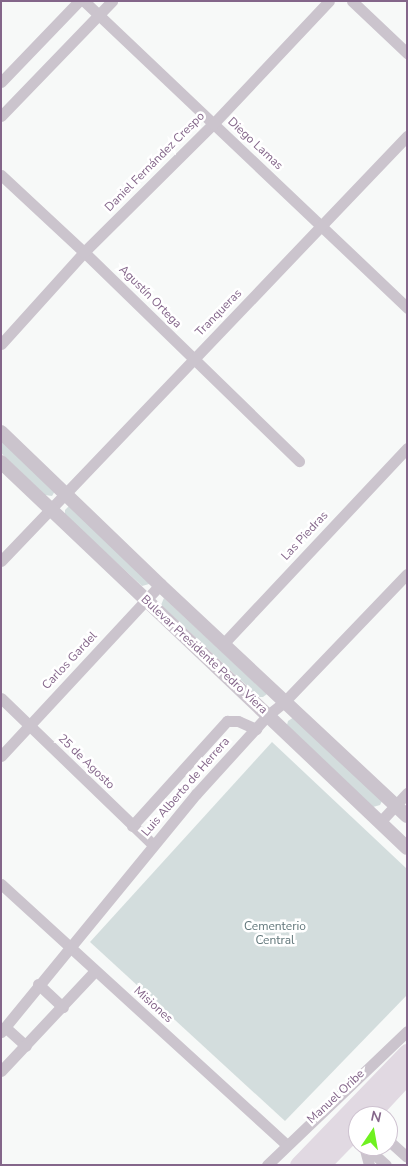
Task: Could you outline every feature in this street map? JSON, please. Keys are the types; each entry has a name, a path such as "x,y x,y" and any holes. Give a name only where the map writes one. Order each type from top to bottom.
{"highway":[{"name":"Manuel Oribe","path":"372,1106 407,1053"},
{"name":"Manuel Oribe","path":"378,1106 407,1074"},
{"name":"Manuel Oribe","path":"299,1165 348,1134"},
{"name":"Manuel Oribe","path":"320,1165 348,1138"}],"street":[{"path":"1,82 78,1"},
{"name":"Diego Lamas","path":"84,1 407,308"},
{"path":"1,116 112,1"},
{"name":"Daniel Fernández Crespo","path":"1,344 84,252 213,124 329,1"},
{"path":"352,1 407,53"},
{"name":"Tranqueras","path":"1,561 407,136"},
{"name":"Agustín Ortega","path":"1,175 84,252 299,461"},
{"name":"Bulevar Presidente Pedro Viera","path":"1,432 160,585 407,816"},
{"name":"Las Piedras","path":"223,644 407,448"},
{"name":"Bulevar Presidente Pedro Viera","path":"1,462 407,848"},
{"name":"Luis Alberto de Herrera","path":"3,1030 38,984 153,845 268,715 285,701 407,574"},
{"name":"Carlos Gardel","path":"1,756 160,585"},
{"name":"25 de Agosto","path":"1,698 153,845"},
{"path":"132,826 227,721 238,721 256,729"},
{"path":"380,822 407,794"},
{"name":"Misiones","path":"1,884 68,948 286,1144"},
{"path":"1,1071 95,971"},
{"path":"38,984 63,1007"},
{"path":"3,1030 26,1046"},
{"name":"Manuel Oribe","path":"267,1165 286,1144 407,1031"}],"green space":[{"path":"1,438 55,491 52,496 45,495 1,453"},
{"path":"69,506 149,580 149,584 142,586 65,515 65,510"},
{"path":"164,598 267,694 259,697 161,605"},
{"path":"294,717 382,801 380,805 373,807 287,725 288,721"},
{"name":"Cementerio Central","path":"272,742 407,869 407,995 285,1121 90,942"}]}
